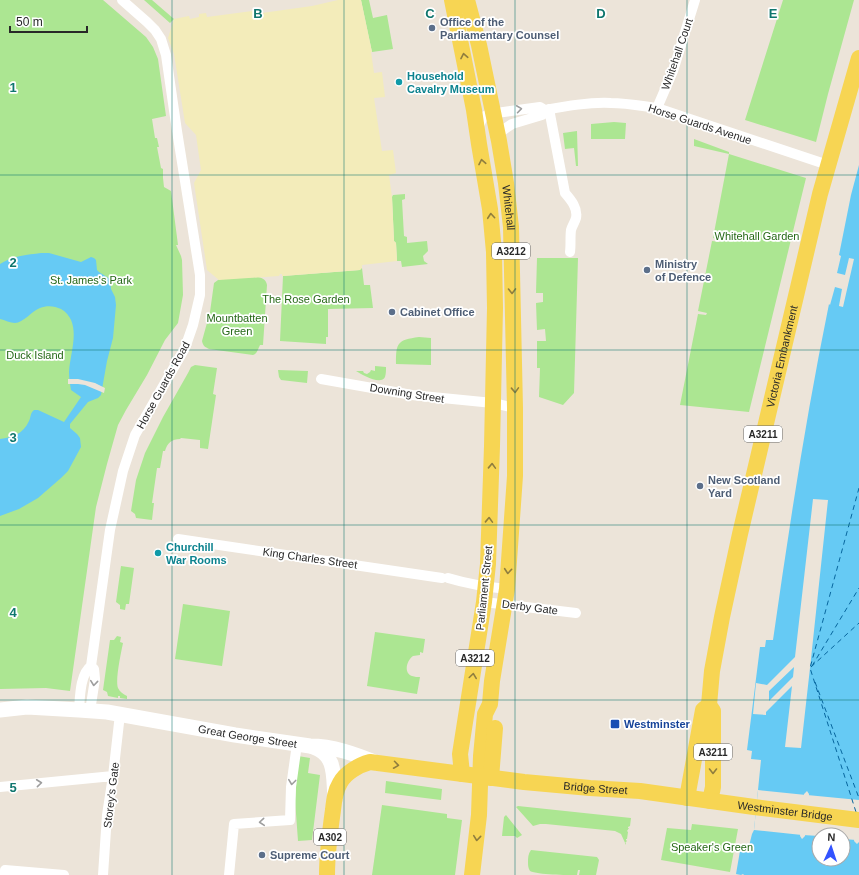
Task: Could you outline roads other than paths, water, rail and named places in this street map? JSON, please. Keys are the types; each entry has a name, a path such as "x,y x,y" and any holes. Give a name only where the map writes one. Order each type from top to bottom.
{"main road":[{"name":"Whitehall","path":"452,0 471,92 490,209 494,261 495,314 490,492"},
{"name":"Whitehall","path":"467,0 479,45 498,135 507,190 511,227 516,460 514,492"},
{"name":"Victoria Embankment","path":"710,801 713,787 713,711 709,704 712,671 722,617 808,245 828,165 859,58"},
{"path":"494,261 512,260"},
{"name":"Parliament Street","path":"460,754 488,564 490,492"},
{"name":"Parliament Street","path":"473,874 484,780 481,756 485,714 490,704 492,681 507,589 514,492"},
{"name":"Victoria Embankment","path":"687,798 703,710 709,704"},
{"name":"Great George Street","path":"415,768 425,765 450,762 460,754"},
{"name":"A3212","path":"460,754 462,774"},
{"name":"A302","path":"327,875 331,825 336,792 339,783 354,769 365,763 377,763"},
{"name":"Great George Street","path":"377,763 462,774 484,780"},
{"name":"Great George Street","path":"415,768 424,777 484,780"},
{"name":"Bridge Street","path":"484,780 640,791 710,801"},
{"name":"Westminster Bridge","path":"710,801 859,820"}],"street":[{"name":"Horse Guards Road","path":"85,710 94,679 94,669 91,666 110,530 123,471 135,435 185,348 193,325 200,295 200,275 166,55 161,39 155,30 122,0"},
{"name":"Whitehall Court","path":"657,108 673,71 695,0"},
{"name":"Horse Guards Avenue","path":"493,113 540,107 547,109 590,104 628,103 657,108 828,165"},
{"path":"547,109 565,193 576,211 576,217 572,228 570,252"},
{"name":"Horse Guards Avenue","path":"498,135 512,124 542,115 547,109"},
{"path":"478,134 478,128 482,119 493,113"},
{"name":"Downing Street","path":"321,379 412,395 493,403 515,408"},
{"name":"King Charles Street","path":"178,539 445,578 470,584 484,594 507,589"},
{"name":"Derby Gate","path":"484,594 504,604 576,613"},
{"name":"Great George Street","path":"0,710 27,707 85,710 120,714 235,735 332,748 357,754 377,763"},
{"name":"Storey's Gate","path":"103,875 107,815 120,714"},
{"path":"229,875 234,824 290,820 291,787 303,745 320,749 326,754 333,769 335,798"},
{"path":"0,787 113,776"},
{"path":"5,875 5,870 64,875"}],"water":[{"path":"859,165 859,799 854,841 857,844 859,842 859,875 741,875 736,874 741,845 749,846 754,830 761,760 751,759 752,751 747,750 760,647 765,647 766,640 773,640 798,472 829,304 830,305 835,287 842,289 839,306 843,307 854,259 849,258 845,275 837,273 841,256 839,255 851,195","holes":["807,791 809,794 805,836 802,839 800,836 804,794"]},
{"path":"49,253 81,262 91,257 96,260 97,270 110,279 111,289 115,297 116,305 113,338 101,395 98,398 88,402 70,424 70,428 80,438 81,447 68,471 38,498 19,509 0,516 0,439 13,436 21,432 30,420 34,410 38,410 64,422 81,397 71,390 69,379 74,338 72,322 68,315 59,308 48,306 37,310 15,323 0,319 0,264 25,255"}],"place":[{"name":"Office of the Parliamentary Counsel","path":"432,28"},
{"name":"Household Cavalry Museum","path":"399,82"},
{"name":"Ministry of Defence","path":"647,270"},
{"name":"Cabinet Office","path":"392,312"},
{"name":"New Scotland Yard","path":"700,486"},
{"name":"Churchill War Rooms","path":"158,553"},
{"name":"Westminster","path":"615,724"},
{"name":"Supreme Court","path":"262,855"}],"park label":[{"name":"Whitehall Garden","path":"757,236"},
{"name":"St. James's Park","path":"91,280"},
{"name":"The Rose Garden","path":"306,299"},
{"name":"Mountbatten Green","path":"237,324"},
{"name":"Duck Island","path":"35,355"},
{"name":"Speaker's Green","path":"712,847"}]}
